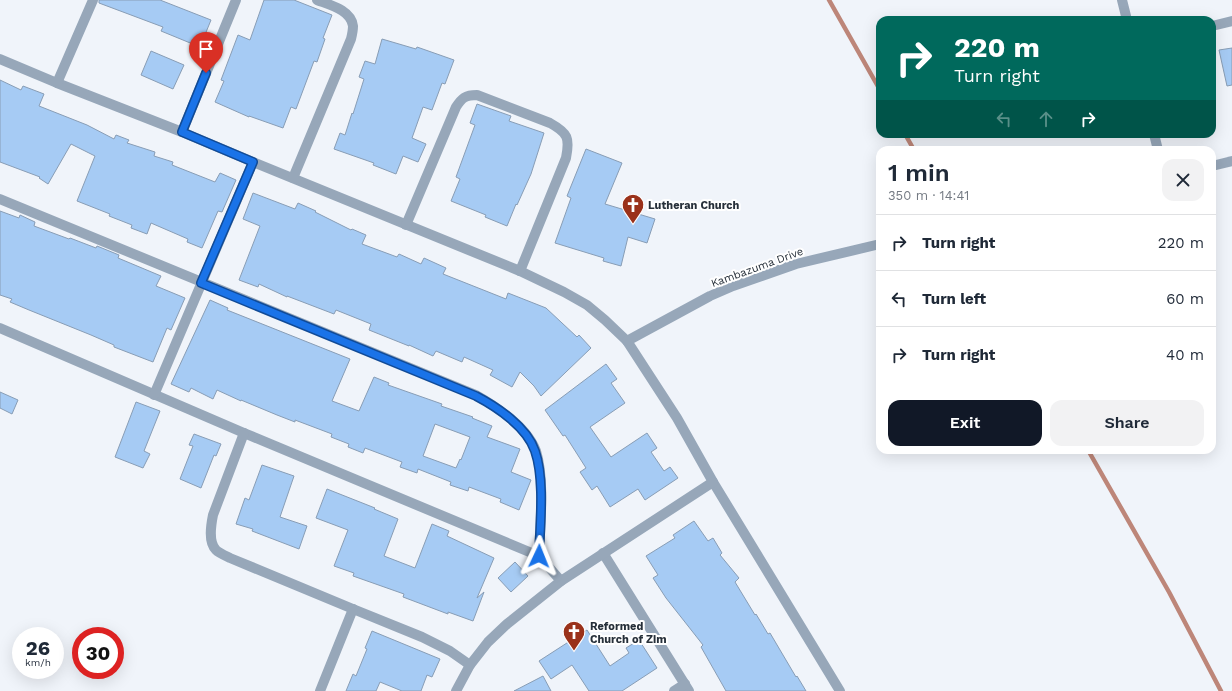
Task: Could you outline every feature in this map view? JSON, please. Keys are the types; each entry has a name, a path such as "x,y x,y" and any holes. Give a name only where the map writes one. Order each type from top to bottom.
{"street":[{"path":"57,83 93,0"},
{"path":"182,132 236,0"},
{"path":"293,178 351,39 353,27 350,18 343,11 317,0"},
{"path":"1122,0 1126,16"},
{"path":"1216,25 1232,21"},
{"path":"0,59 520,271 587,305 627,341 677,418 713,482 840,691"},
{"path":"406,225 456,107 461,100 468,95 477,95 550,123 560,129 566,136 568,145 566,158 520,271"},
{"path":"1216,165 1232,161"},
{"path":"154,394 253,162"},
{"path":"0,199 476,396 494,406 510,418 526,435 535,450 539,466 541,485 539,556"},
{"name":"Kambazuma Drive","path":"627,341 710,296 733,286 796,264 876,245"},
{"path":"0,328 244,433 539,556 561,581"},
{"path":"244,433 213,515 210,527 211,539 216,550 230,558 353,610 422,636 450,651 470,665"},
{"path":"456,691 470,665 488,642 507,624 561,581 713,482"},
{"path":"602,553 687,688 674,691"},
{"path":"320,691 353,610"}],"building":[{"path":"99,0 160,0 211,20 200,47 161,31 163,27 99,3"},
{"path":"264,0 294,0 332,15 323,38 325,39 317,62 314,61 296,109 291,107 283,128 249,117 215,102 224,81 221,80 238,35 250,40"},
{"path":"382,39 416,49 417,47 454,60 445,84 442,83 432,110 423,107 412,138 426,144 418,162 403,156 396,174 373,165 374,163 334,149 340,133 345,135 352,113 353,114 364,79 359,77 365,61 375,64"},
{"path":"1232,48 1232,85 1227,86 1219,50"},
{"path":"151,51 184,65 173,89 141,75"},
{"path":"0,80 21,90 23,86 44,94 39,106 87,125 114,139 116,135 129,140 127,143 155,152 154,156 173,162 172,165 215,182 220,173 236,180 222,212 218,211 202,248 187,242 188,239 151,223 147,234 131,228 132,225 109,216 110,214 77,201 95,156 71,144 48,184 39,178 40,177 0,162"},
{"path":"477,104 511,116 509,121 544,133 531,174 507,226 485,217 486,215 451,201 460,179 456,177 475,125 470,123"},
{"path":"586,149 622,163 605,204 655,219 647,243 628,237 621,266 603,261 604,258 555,243 571,198 567,196"},
{"path":"253,193 295,209 298,203 316,211 315,212 351,230 352,229 366,235 362,244 397,257 399,254 421,264 424,258 446,268 443,274 506,299 508,293 546,308 577,337 579,335 591,348 541,396 534,386 520,372 512,387 490,375 493,370 464,357 462,362 436,351 433,356 369,330 371,324 336,310 334,314 287,297 259,284 258,287 239,280 260,226 243,219"},
{"path":"0,211 19,218 20,215 35,222 34,226 96,248 97,246 119,255 118,258 161,276 156,286 185,298 171,330 167,328 153,362 114,347 114,345 91,335 10,302 12,299 0,295"},
{"path":"210,300 228,308 227,310 350,359 332,401 359,411 374,377 389,383 388,385 442,404 441,406 473,417 472,418 492,426 487,437 520,449 511,472 531,480 519,510 500,502 501,499 469,487 468,491 450,485 451,482 418,469 417,473 400,467 402,462 365,448 363,453 348,447 349,444 331,437 332,434 295,420 295,422 217,390 213,399 191,388 189,392 171,384","holes":["435,424 470,437 461,460 460,459 456,468 423,456"]},
{"path":"606,364 617,379 611,383 625,403 590,427 611,457 647,433 657,448 651,452 664,471 670,467 678,478 645,500 638,489 610,507 597,486 592,490 580,472 586,468 565,435 563,436 545,410"},
{"path":"0,392 18,400 12,414 0,408"},
{"path":"136,402 160,411 144,451 150,454 143,468 115,457"},
{"path":"194,434 221,444 216,456 214,455 201,488 180,479 193,446 189,445"},
{"path":"262,465 294,476 280,517 307,526 299,549 252,531 253,529 236,524 245,498 249,500"},
{"path":"327,489 398,519 384,556 415,568 432,524 449,531 447,536 494,558 477,598 484,592 473,621 448,612 448,614 403,597 404,594 353,576 354,573 334,566 348,530 316,518"},
{"path":"694,521 708,541 713,538 722,553 720,555 739,578 735,582 755,615 756,614 768,634 770,633 806,691 726,691 701,647 703,645 666,598 653,578 658,575 646,556 675,538 673,535"},
{"path":"515,562 528,576 511,592 498,578"},
{"path":"587,630 610,666 629,653 626,648 639,640 657,668 622,691 589,691 572,665 551,679 539,661"},
{"path":"372,631 440,659 432,677 427,675 421,691 402,691 380,682 376,691 346,691 353,674 356,676 367,649 365,648"},
{"path":"543,676 551,691 514,691"}],"waterway":[{"path":"829,0 876,83"},
{"path":"907,138 912,146"},
{"path":"1090,454 1169,592 1221,691"}],"place":[{"name":"Lutheran Church","path":"633,224"},
{"name":"Reformed Church of Zim","path":"574,652"}],"route":[{"path":"206,73 182,132 253,162 201,283 476,396 494,406 510,418 531,442 535,450 539,466 541,485 539,556"}]}
